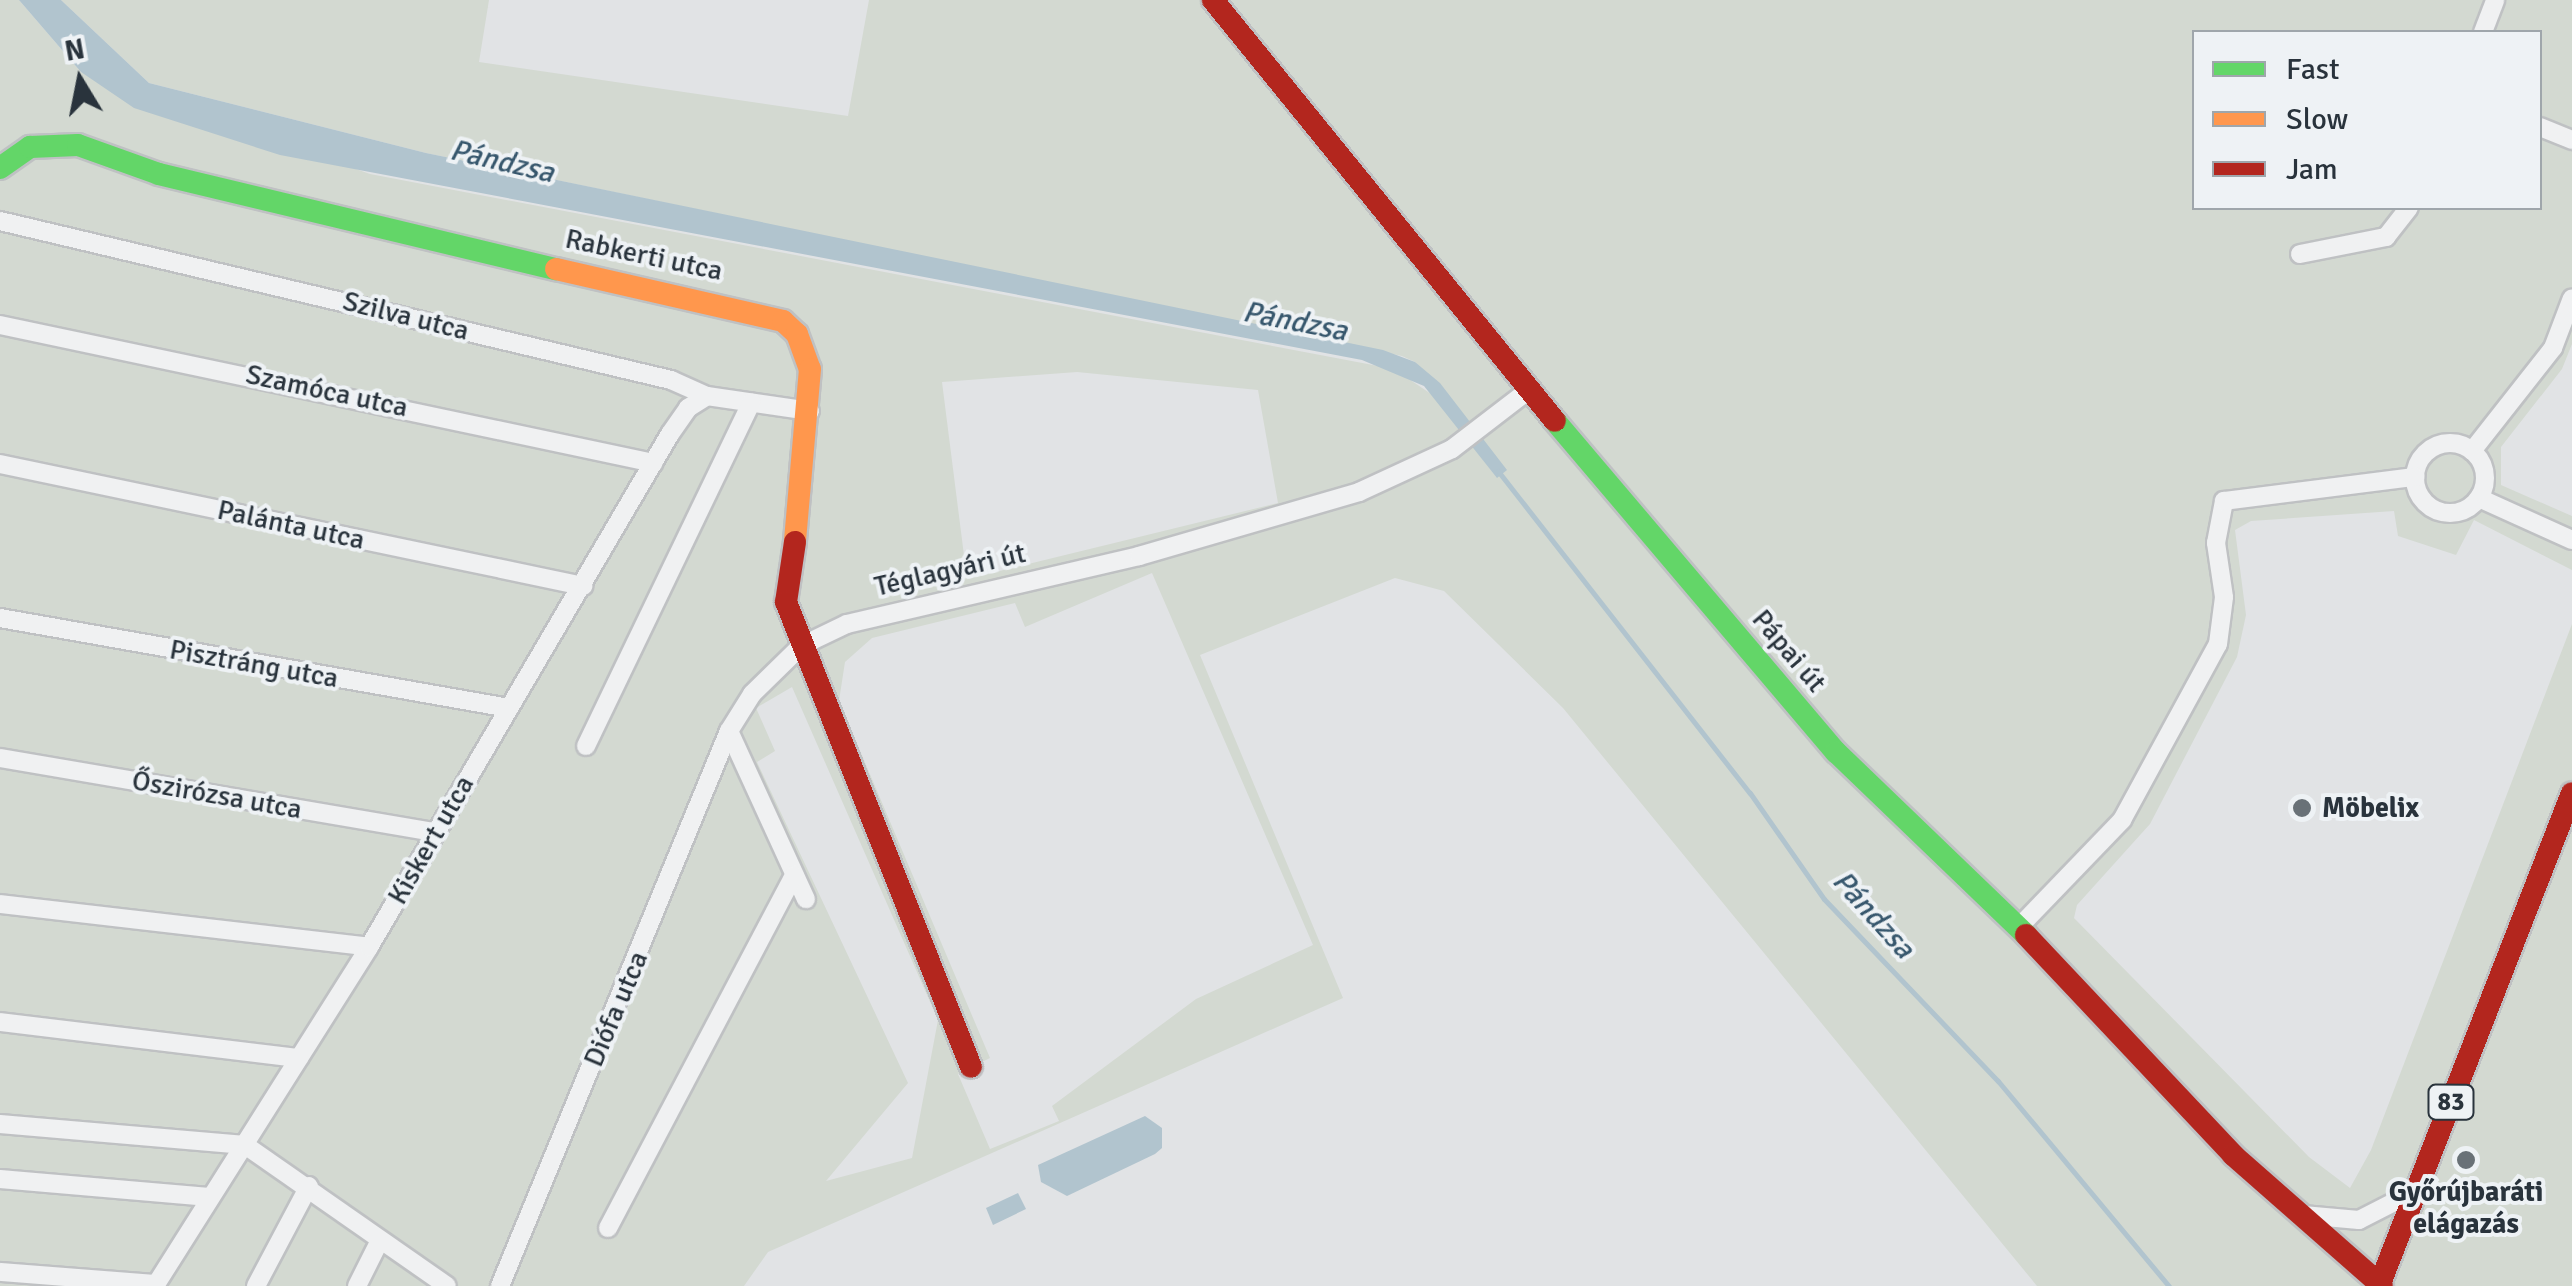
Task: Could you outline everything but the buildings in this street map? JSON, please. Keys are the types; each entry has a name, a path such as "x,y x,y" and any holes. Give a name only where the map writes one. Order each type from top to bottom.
{"street":[{"name":"Pápai út","path":"1213,0 1529,390 1836,752 2019,927 2292,1212 2380,1285"},
{"path":"2483,30 2496,0"},
{"path":"2542,128 2572,140"},
{"name":"Rabkerti utca","path":"0,168 30,147 56,142 344,220 765,313 782,321 805,349 810,411 786,579 801,646"},
{"path":"2300,254 2386,237 2407,210"},
{"name":"Szilva utca","path":"0,221 671,380 707,396 810,411"},
{"path":"2472,451 2553,348 2572,298"},
{"name":"Szamóca utca","path":"0,325 654,463"},
{"name":"Téglagyári út","path":"801,646 847,624 1139,556 1358,492 1452,449 1529,390"},
{"name":"Kiskert utca","path":"156,1285 369,948 434,832 688,408 707,396"},
{"path":"586,746 751,403"},
{"path":"2450,443 2472,451 2484,474 2479,498 2460,512 2436,511 2420,496 2414,477 2432,448 2450,443"},
{"name":"Palánta utca","path":"0,464 583,586"},
{"path":"2019,927 2122,820 2218,644 2224,597 2216,543 2224,501 2414,477"},
{"path":"2479,498 2572,540"},
{"name":"Pisztráng utca","path":"0,618 509,708"},
{"path":"806,899 729,731 752,694 801,646 971,1066"},
{"name":"Diófa utca","path":"500,1286 729,731"},
{"name":"Őszirózsa utca","path":"0,758 434,832"},
{"name":"83","path":"2380,1285 2572,793"},
{"path":"608,1228 794,875"},
{"path":"0,904 369,948"},
{"path":"0,1022 299,1058"},
{"path":"0,1124 245,1145 309,1186 379,1242 447,1286"},
{"path":"0,1179 210,1197"},
{"path":"256,1286 309,1186"},
{"path":"2292,1212 2359,1220 2414,1192"},
{"path":"357,1286 379,1242"},
{"path":"0,1272 156,1285"}],"shaded area":[{"path":"0,0 19,0 81,72 370,174 1394,369 1437,398 1497,478 1415,362 1402,356 426,153 149,83 61,0 489,0 479,62 848,116 869,0 2572,0 2572,344 2562,369 2501,447 2501,485 2572,516 2572,570 2474,520 2456,555 2398,536 2394,511 2251,521 2235,530 2246,615 2237,657 2150,824 2077,905 2074,918 2309,1157 2350,1188 2371,1150 2572,624 2572,1286 2037,1286 1563,708 1444,591 1395,578 1200,655 1343,998 768,1252 744,1286 0,1286","holes":["1077,372 1258,390 1278,503 967,579 942,382","1152,573 1313,945 1196,999 1052,1106 1059,1121 990,1149 958,1074 990,1058 839,701 845,662 872,638 1015,603 1025,627","792,687 938,1020 912,1158 826,1181 908,1083 757,762 775,751 756,708"]}],"water":[{"path":"19,0 61,0 149,83 426,153 1383,350 1415,362 1440,383 1507,470 1497,478 1424,386 1362,360 280,155 134,108 81,72"},
{"path":"1145,1116 1162,1128 1162,1148 1155,1154 1067,1196 1041,1182 1038,1165"},
{"path":"1018,1193 1026,1209 993,1225 986,1208"}],"waterway":[{"name":"Pándzsa","path":"1498,471 1750,793 1824,899 1998,1081 2169,1286"}],"traffic: fast":[{"path":"0,168 30,147 78,145 159,174 556,269"},
{"path":"1555,421 1836,752 2026,935"}],"traffic: slow":[{"path":"556,269 783,321 797,334 810,369 795,542"}],"traffic: jam":[{"path":"1213,0 1555,421"},
{"path":"795,542 786,602 971,1066"},
{"path":"2379,1286 2572,793"},
{"path":"2026,935 2233,1155 2382,1286"}],"place":[{"name":"Möbelix","path":"2302,808"},
{"name":"Győrújbaráti elágazás","path":"2466,1160"}]}
